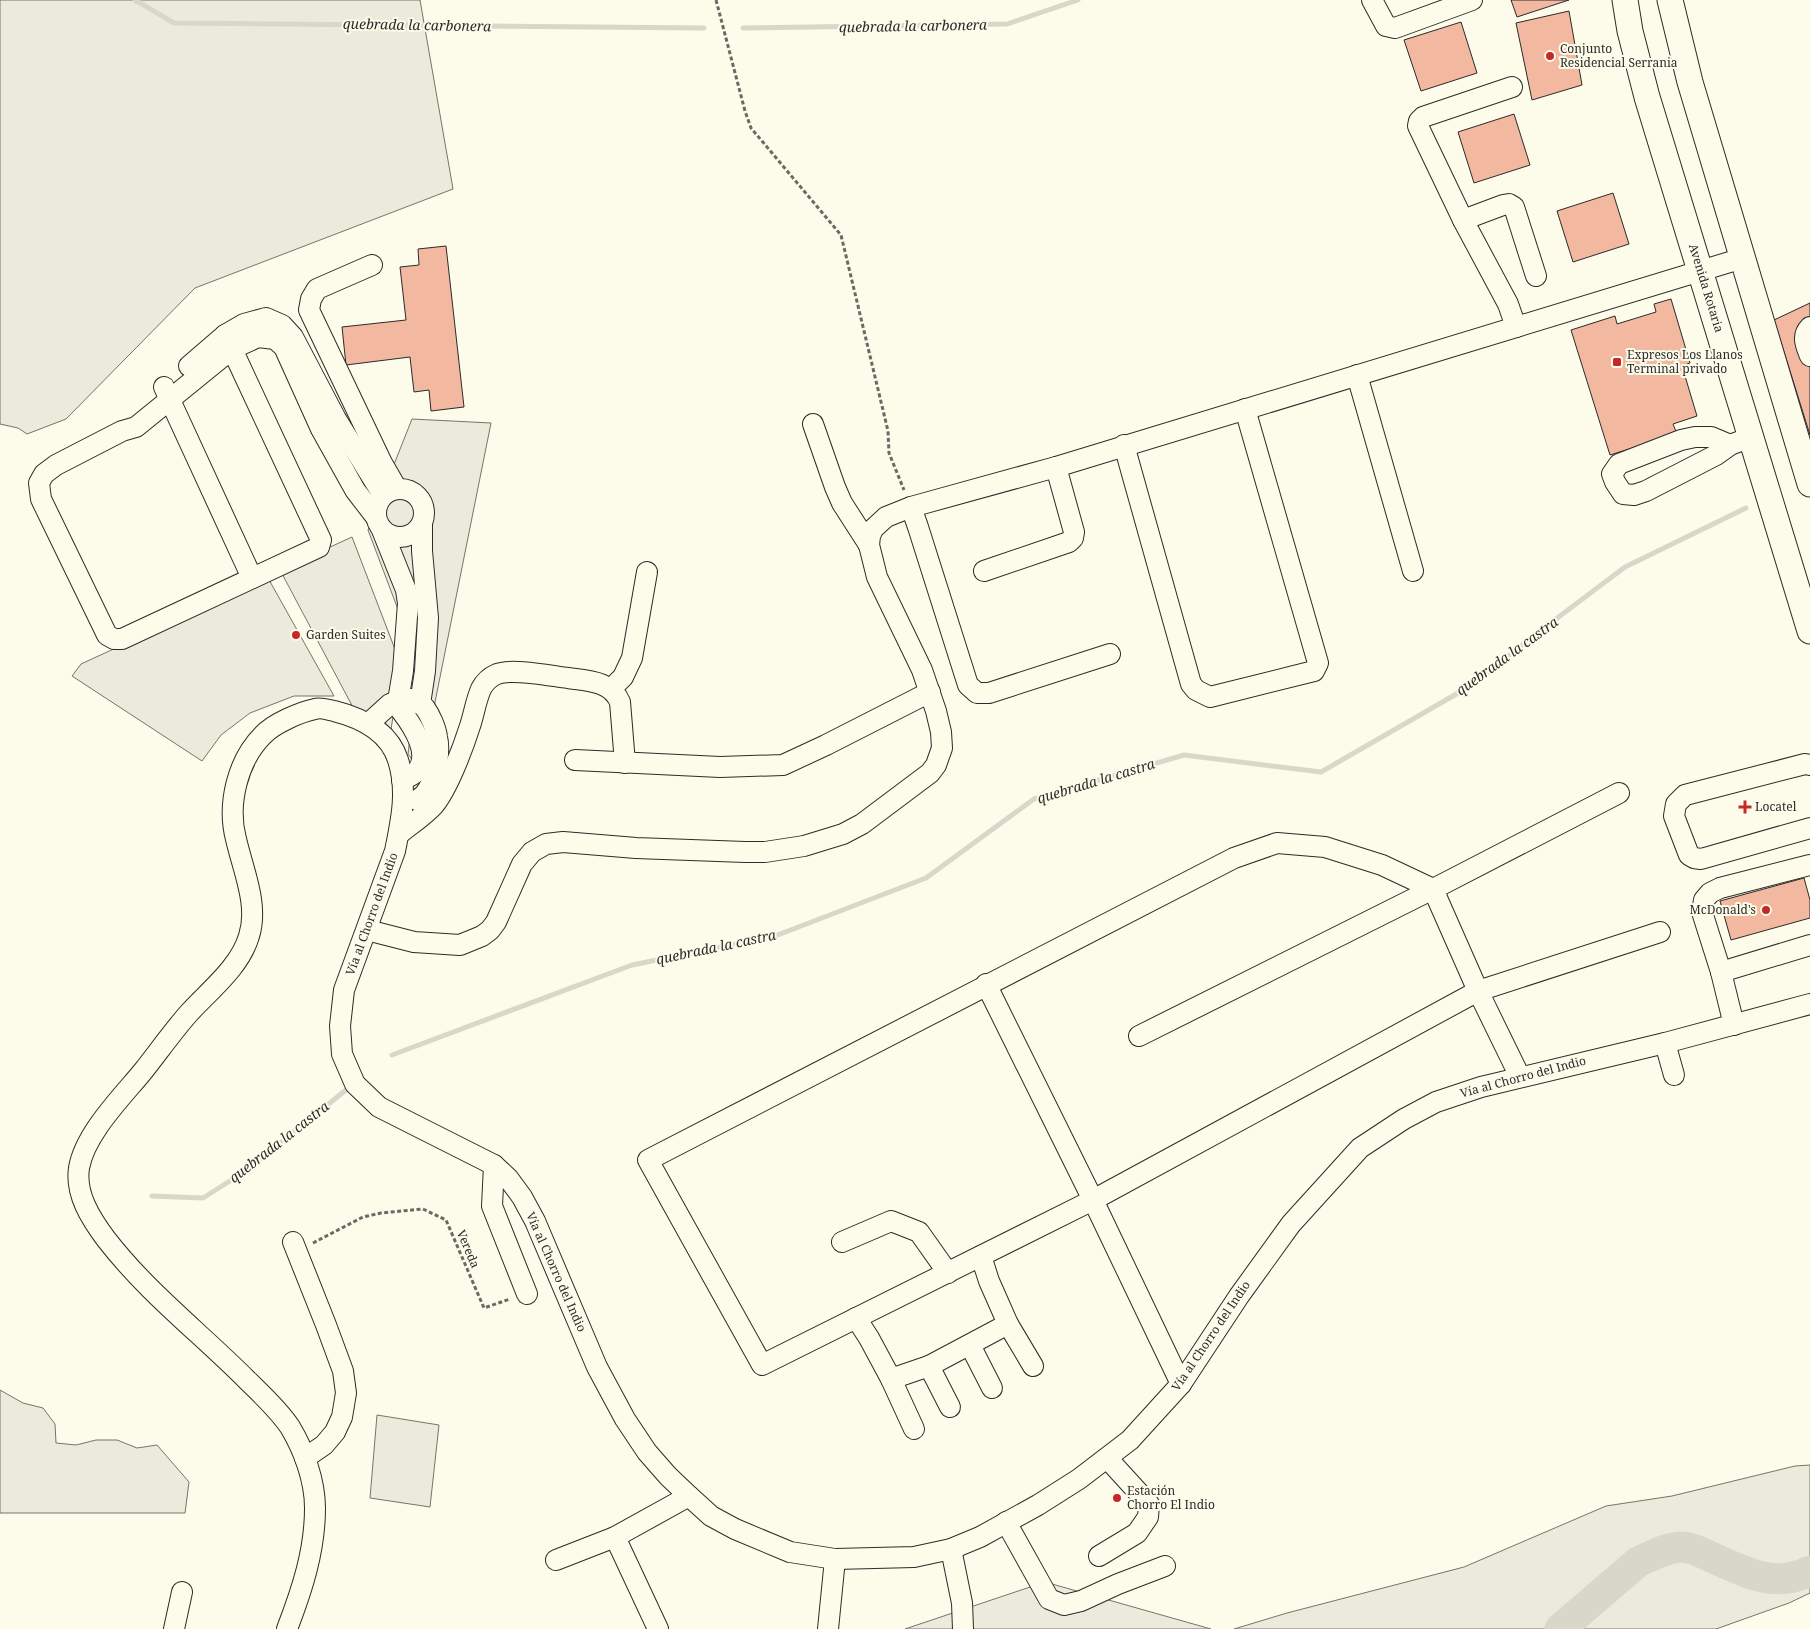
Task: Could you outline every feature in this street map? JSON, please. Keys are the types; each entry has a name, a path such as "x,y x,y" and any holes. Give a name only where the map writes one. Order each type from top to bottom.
{"main road":[{"name":"Avenida Rotaria","path":"1625,0 1630,31 1647,97 1702,272 1741,441 1810,632"},
{"path":"1670,0 1690,82 1810,484"}],"street":[{"path":"1372,0 1386,26 1394,28 1472,0"},
{"path":"1512,87 1423,117 1419,121 1418,126 1508,304 1516,327"},
{"path":"1464,220 1503,205 1509,204 1514,207 1536,276"},
{"path":"869,545 870,536 879,522 910,507 1056,467 1743,258"},
{"path":"372,265 317,290 310,299 308,310 382,463 390,492"},
{"path":"229,342 321,540 319,547 122,639 114,639 107,635 41,498 39,483 44,474 56,465 122,431 128,418 167,393 229,342 244,324 266,318 282,325 293,337 355,490 379,523 395,537 403,538 410,536 422,525"},
{"path":"1810,327 1806,330 1804,341 1810,356"},
{"path":"1357,375 1413,571"},
{"path":"167,393 252,578"},
{"path":"1124,445 1191,684 1196,690 1210,697 1314,671 1318,663 1245,409"},
{"path":"329,424 390,492"},
{"path":"367,930 414,942 460,945 482,936 496,922 527,858 538,848 554,842 636,848 764,852 804,846 843,834 862,824 923,779 936,765 942,748 942,740 930,692 877,577 869,545 842,503 835,487 813,424"},
{"path":"1695,437 1711,437 1741,441 1716,456 1646,491 1623,494 1612,474 1619,464 1681,440 1695,437"},
{"path":"984,572 1069,542 1073,538 1074,532 1056,467"},
{"path":"402,780 417,772 422,759 421,746 396,701 403,670 408,603 406,590 379,523 378,501 390,492 405,489 418,496 424,510 422,551 428,618 425,671 420,704"},
{"path":"910,507 968,685 977,694 989,693 1110,654"},
{"path":"611,689 623,677 632,658 647,572"},
{"path":"399,834 434,805 452,773 481,689 491,678 506,672 546,675 593,682 611,689 620,702 625,763"},
{"path":"575,760 720,767 783,765 826,746 930,692"},
{"path":"368,724 390,704 396,701 413,699 424,707 437,736 439,750 430,785 421,798 404,806"},
{"name":"Vía al Chorro del Indio","path":"287,1629 302,1589 310,1560 314,1534 315,1505 305,1458 299,1443 280,1414 231,1364 147,1287 116,1252 95,1225 82,1198 78,1182 80,1164 98,1127 185,1017 235,964 250,935 252,908 235,836 232,814 235,790 240,772 250,752 264,734 290,718 318,708 364,720 388,740 398,760 402,780 404,806 393,859 344,990 340,1026 342,1054 355,1084 379,1107 494,1165 508,1178 522,1197 535,1221 597,1366 625,1419 647,1452 668,1476 711,1516 760,1541 790,1552 836,1559 914,1557 951,1549 980,1537 1038,1505 1079,1479 1130,1440 1182,1384 1239,1296 1291,1224 1360,1148 1404,1119 1436,1102 1481,1087 1665,1043 1810,1004"},
{"path":"1810,765 1806,764 1685,795 1676,804 1674,816 1689,855 1701,859 1810,828"},
{"path":"1139,1036 1433,889 1619,793"},
{"path":"1520,1077 1478,991 1433,889 1382,865 1325,846 1277,843 1234,858 986,984 648,1160 762,1365 1093,1200 1478,991 1660,932"},
{"path":"1734,1025 1721,972 1702,912 1704,900 1710,893 1720,888 1810,865"},
{"path":"1721,972 1810,945"},
{"path":"986,984 1182,1384"},
{"path":"1665,1043 1674,1075"},
{"path":"494,1165 492,1206 527,1294"},
{"path":"842,1242 891,1222 919,1232 948,1272"},
{"path":"295,1246 343,1371 346,1393 342,1417 336,1432 324,1445 305,1458"},
{"path":"981,1256 1008,1324 1033,1366"},
{"path":"856,1318 869,1338 914,1428"},
{"path":"891,1380 929,1366 1008,1324"},
{"path":"970,1345 992,1388"},
{"path":"929,1366 950,1408"},
{"path":"1100,1556 1137,1533 1148,1517 1149,1504 1107,1458"},
{"path":"556,1560 615,1537 688,1496"},
{"path":"1006,1522 1049,1599 1064,1605 1081,1601 1165,1566"},
{"path":"615,1537 658,1629"},
{"path":"951,1549 962,1603 963,1629"},
{"path":"828,1629 836,1559"},
{"path":"174,1629 182,1592"}],"path":[{"path":"716,0 751,128 841,235 888,431 889,453 910,507"},
{"name":"Vereda","path":"295,1246 363,1217 381,1212 423,1209 446,1220 484,1308 527,1294"}],"shaded area":[{"path":"0,0 420,0 453,189 195,288 66,419 27,434 18,428 0,424"},
{"path":"412,419 491,423 421,772 408,754 419,665 368,530"},
{"path":"352,537 401,665 390,736 356,713 280,570"},
{"path":"268,578 334,696 294,696 250,713 221,735 202,761 72,676 81,664"},
{"path":"0,1390 23,1403 43,1408 55,1424 56,1443 76,1445 96,1440 117,1440 137,1448 157,1445 189,1482 185,1513 0,1513"},
{"path":"377,1415 439,1425 430,1507 370,1498"},
{"path":"1810,1465 1810,1593 1789,1603 1716,1629 1234,1629 1287,1613 1464,1567 1606,1506 1672,1496 1795,1466"},
{"path":"1045,1582 1211,1629 905,1629"}],"building":[{"path":"1511,0 1569,0 1517,17"},
{"name":"Conjunto Residencial Serrania","path":"1569,11 1582,85 1532,100 1516,23"},
{"path":"1461,22 1477,73 1421,91 1404,40"},
{"path":"1514,114 1530,165 1474,183 1458,132"},
{"path":"1613,193 1629,244 1573,262 1557,211"},
{"path":"446,246 464,407 431,411 429,390 414,392 410,357 346,365 342,327 406,320 400,267 419,265 418,249"},
{"path":"1671,299 1690,363 1682,366 1697,416 1673,424 1677,434 1610,455 1571,330 1615,316 1617,324 1656,312 1654,304"},
{"path":"1810,303 1810,435 1774,320"},
{"name":"McDonald's","path":"1804,878 1810,900 1810,918 1731,940 1720,901"}],"waterway":[{"name":"quebrada la carbonera","path":"135,0 174,23 704,28"},
{"name":"quebrada la carbonera","path":"743,28 1007,24 1078,0"},
{"name":"quebrada la castra","path":"392,1055 632,965 775,936 926,878 1034,799 1184,755 1321,772 1472,685 1625,567 1746,508"},
{"name":"quebrada la castra","path":"152,1196 203,1198 244,1172 346,1090"},
{"path":"1560,1629 1638,1562 1671,1548 1686,1547 1693,1549 1748,1573 1772,1578 1784,1579 1810,1571"}],"place":[{"name":"Conjunto Residencial Serrania","path":"1550,56"},
{"name":"Expresos Los Llanos Terminal privado","path":"1617,362"},
{"name":"Garden Suites","path":"296,635"},
{"name":"Locatel","path":"1745,807"},
{"name":"McDonald's","path":"1766,910"},
{"name":"Estación Chorro El Indio","path":"1117,1498"}]}
